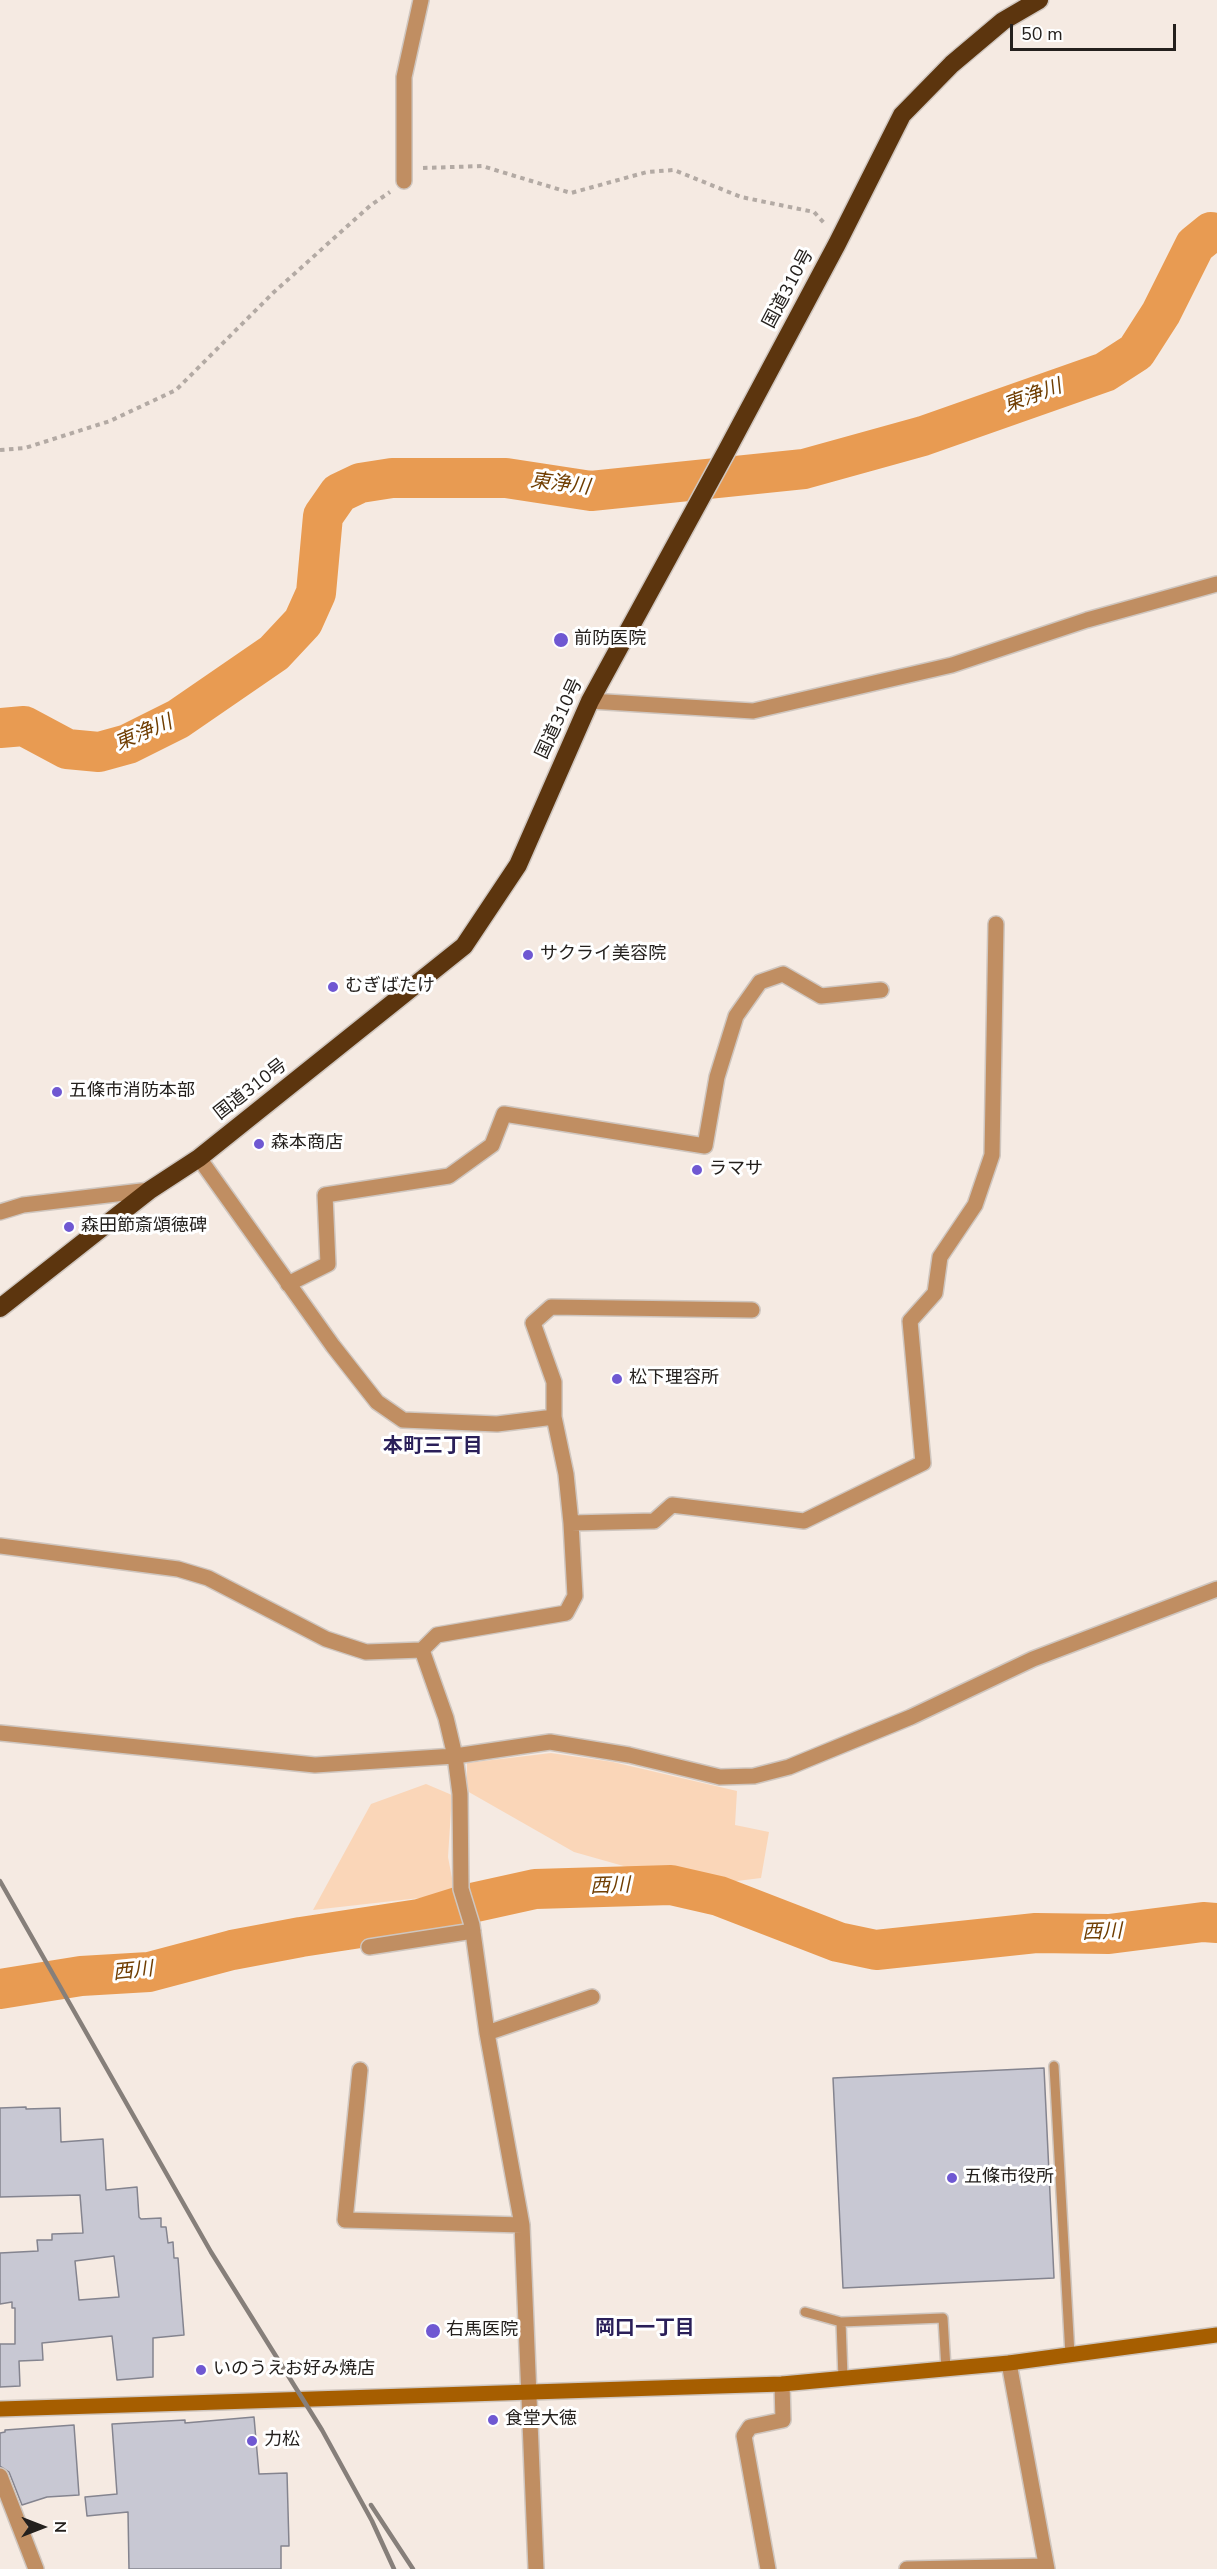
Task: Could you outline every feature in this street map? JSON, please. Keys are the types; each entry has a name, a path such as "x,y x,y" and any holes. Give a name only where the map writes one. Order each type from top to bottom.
{"highway":[{"name":"国道310号","path":"0,1308 150,1190 199,1158 464,946 518,865 590,701 726,452 902,116 952,64 1003,21 1039,0"}],"street":[{"path":"404,181 404,77 421,0"},
{"path":"590,701 753,711 952,665 1087,620 1217,584"},
{"path":"571,1523 654,1521 672,1505 804,1521 923,1463 910,1321 935,1293 940,1257 975,1205 992,1155 996,924"},
{"path":"288,1284 328,1264 325,1195 449,1176 492,1145 504,1114 705,1146 717,1077 736,1016 760,982 783,974 821,996 881,990"},
{"path":"199,1158 333,1346 377,1402 403,1420 497,1424 554,1417"},
{"path":"0,1212 23,1205 150,1190"},
{"path":"0,1546 178,1569 208,1578 326,1639 366,1652 422,1650 437,1635 566,1613 575,1596 566,1474 554,1417 554,1382 533,1323 551,1307 753,1310"},
{"path":"0,1733 315,1765 455,1756 550,1742 629,1755 720,1777 754,1776 789,1767 911,1717 1033,1659 1217,1589"},
{"path":"422,1650 446,1718 455,1756 460,1794 461,1888 472,1928 487,2033 522,2225 536,2569"},
{"path":"369,1947 472,1928"},
{"path":"487,2033 592,1996"},
{"path":"360,2070 345,2220 522,2225"},
{"path":"0,2409 782,2384 1009,2362 1217,2335"},
{"path":"907,2569 1046,2567 1009,2362"},
{"path":"768,2569 744,2436 750,2427 783,2420 782,2384"},
{"path":"0,2476 36,2569"}],"lane":[{"path":"1054,2066 1070,2355"},
{"path":"805,2312 841,2322 944,2318 946,2369"},
{"path":"841,2322 843,2378"}],"path":[{"path":"0,450 25,448 110,421 176,390 274,292 371,206 425,166 482,166 571,193 647,172 674,170 741,197 814,212 839,239"}],"shaded area":[{"path":"551,1753 613,1762 737,1791 735,1825 769,1832 761,1878 729,1882 666,1878 574,1852 467,1791 467,1763"},
{"path":"426,1784 452,1795 448,1857 455,1894 313,1910 371,1804"}],"building":[{"path":"1044,2068 1054,2278 843,2288 833,2078"},
{"path":"0,2108 60,2108 61,2142 103,2139 106,2190 137,2187 139,2217 141,2219 161,2218 161,2227 166,2227 168,2243 173,2242 174,2258 178,2258 184,2335 153,2338 153,2377 117,2380 112,2336 42,2343 43,2360 19,2361 20,2386 0,2387 0,2344 15,2344 15,2308 12,2308 12,2302 0,2304 0,2253 38,2251 37,2240 52,2240 52,2234 83,2233 80,2195 0,2197","holes":["114,2256 119,2297 79,2300 75,2261"]},
{"path":"254,2417 259,2474 287,2473 289,2546 281,2546 281,2569 129,2569 128,2512 87,2516 85,2497 117,2494 112,2424 185,2420 185,2423"},
{"path":"74,2425 79,2495 47,2497 22,2505 9,2472 0,2466 0,2433 5,2430"}],"waterway":[{"name":"東浄川","path":"0,728 24,726 67,749 99,752 128,744 178,719 274,653 303,622 316,593 323,516 339,493 360,483 392,478 506,478 591,491 804,469 923,436 1105,372 1136,352 1161,313 1195,245 1211,232 1217,233"},
{"name":"西川","path":"0,1989 81,1976 149,1972 232,1950 419,1919 467,1904 535,1889 671,1885 719,1896 838,1942 876,1950 1036,1933 1109,1934 1203,1922 1217,1923"}],"railway":[{"path":"0,1881 211,2252 322,2430 372,2521 394,2569"},
{"path":"371,2505 413,2569"}],"place":[{"name":"前防医院","path":"561,640"},
{"name":"サクライ美容院","path":"528,955"},
{"name":"むぎばたけ","path":"333,987"},
{"name":"五條市消防本部","path":"57,1092"},
{"name":"森本商店","path":"259,1144"},
{"name":"ラマサ","path":"697,1170"},
{"name":"森田節斎頌徳碑","path":"69,1227"},
{"name":"松下理容所","path":"617,1379"},
{"name":"五條市役所","path":"952,2178"},
{"name":"右馬医院","path":"433,2331"},
{"name":"いのうえお好み焼店","path":"201,2370"},
{"name":"食堂大徳","path":"493,2420"},
{"name":"力松","path":"252,2441"}],"district":[{"name":"本町三丁目","path":"433,1447"},
{"name":"岡口一丁目","path":"645,2329"}]}
